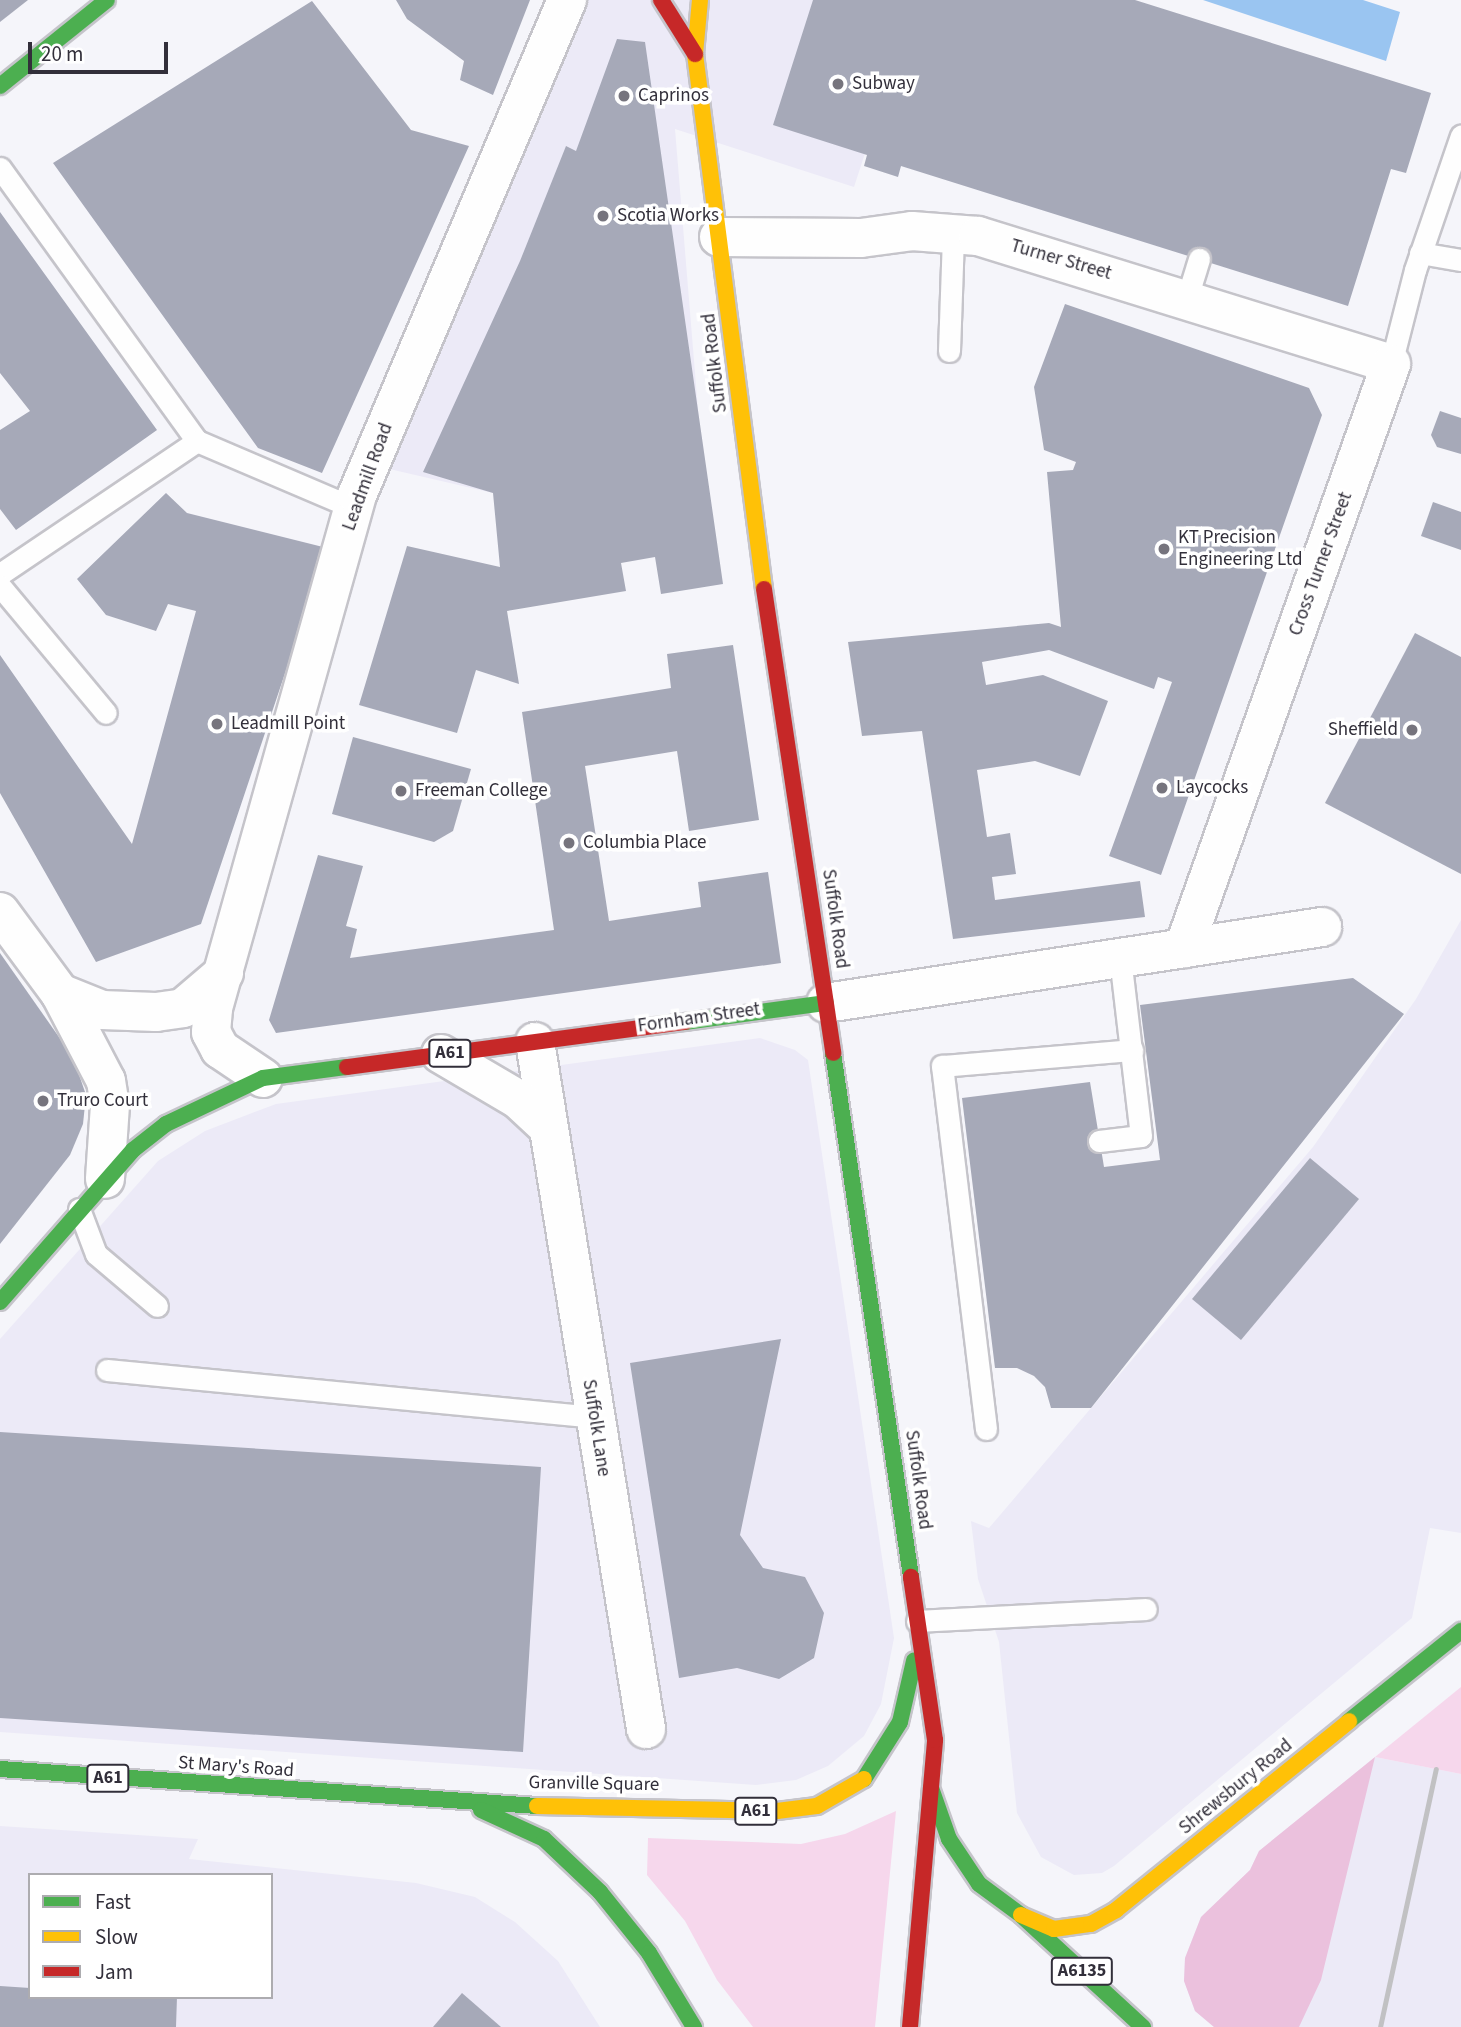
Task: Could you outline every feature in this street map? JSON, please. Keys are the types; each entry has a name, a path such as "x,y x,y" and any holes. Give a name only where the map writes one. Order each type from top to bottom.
{"main road":[{"path":"0,86 107,0"},
{"name":"Suffolk Road","path":"661,0 695,54"},
{"name":"Suffolk Road","path":"700,0 695,54 756,537 934,1740 931,1788"},
{"name":"Fornham Street","path":"105,1179 166,1124 207,1101 264,1078 826,1003"},
{"name":"A61","path":"0,1302 105,1179"},
{"name":"Granville Square","path":"469,1804 777,1811 817,1806 847,1794 861,1783 900,1721 912,1681 917,1621"},
{"name":"Shrewsbury Road","path":"1021,1915 1036,1925 1054,1928 1091,1924 1116,1910 1461,1631"},
{"name":"St Mary's Road","path":"0,1769 469,1804"},
{"name":"A61","path":"910,2027 931,1788"},
{"name":"A6135","path":"931,1788 950,1839 979,1884 1021,1915 1143,2027"},
{"name":"A61","path":"469,1804 544,1839 600,1892 649,1953 694,2027"}],"street":[{"name":"Leadmill Road","path":"264,1078 220,1049 211,1032 224,972 354,508 567,0"},
{"name":"Turner Street","path":"719,237 861,239 912,231 953,234 1044,253 1391,364"},
{"name":"Cross Turner Street","path":"1184,948 1391,364"},
{"path":"0,912 60,993 106,1081 110,1105 105,1179"},
{"name":"Fornham Street","path":"826,1003 1322,927"},
{"path":"60,993 102,1010 156,1012 183,1009 224,972"},
{"name":"Suffolk Lane","path":"535,1042 646,1729"},
{"path":"441,1054 519,1100 548,1127"}],"lane":[{"name":"Cross Turner Street","path":"1391,364 1420,253 1461,136"},
{"path":"0,168 197,441 354,508"},
{"path":"949,351 953,234"},
{"path":"1420,253 1461,260"},
{"path":"1187,298 1199,260"},
{"path":"0,574 197,441"},
{"path":"0,586 106,713"},
{"path":"1099,1141 1140,1136 1132,1049 1119,958"},
{"path":"986,1429 961,1158 942,1066 1132,1049"},
{"path":"79,1209 96,1254 157,1306"},
{"path":"107,1370 594,1417"},
{"path":"917,1621 1146,1609"}],"shaded area":[{"path":"576,0 915,0 854,187 675,129 702,458 493,493 385,468"},
{"path":"1461,920 1461,1533 1430,1528 1412,1618 1114,1866 1102,1873 1074,1875 1041,1857 1017,1813 999,1642 978,1579 971,1521 989,1528 1313,1147 1416,999"},
{"path":"760,1038 795,1050 808,1060 894,1638 881,1704 864,1736 828,1766 796,1780 756,1785 0,1732 0,1339 158,1161 205,1131 276,1104"},
{"path":"1461,1687 1461,1774 1375,1757"},
{"path":"1375,1757 1461,1774 1461,2027 1214,2027 1195,2011 1184,1981 1185,1958 1201,1917 1250,1870 1259,1851"},
{"path":"1375,1757 1321,1980 1299,2027 1214,2027 1195,2011 1184,1981 1185,1958 1201,1917 1250,1870 1259,1851"},
{"path":"896,1811 875,2027 753,2027 717,1980 685,1921 647,1875 648,1838 801,1844 845,1834"},
{"path":"0,1826 198,1839 189,1859 416,1883 475,1897 515,1922 558,1961 600,2027 0,2027"}],"water":[{"path":"1203,0 1363,0 1400,12 1386,61"}],"building":[{"path":"0,0 28,0 0,22"},
{"path":"396,0 530,0 493,95 460,80 464,61 407,19"},
{"path":"813,0 1135,0 1431,93 1406,173 1391,169 1348,306 901,166 898,177 864,166 867,155 773,125"},
{"path":"312,1 411,130 469,146 322,473 258,448 53,163"},
{"path":"617,39 645,42 723,584 661,594 655,557 621,563 626,591 507,611 519,684 476,670 457,733 359,705 407,546 500,567 493,493 423,472 520,261 566,146 576,151"},
{"path":"0,212 157,430 16,530 0,509 0,430 30,411 0,373"},
{"path":"1065,304 1309,388 1322,415 1161,875 1109,856 1172,682 1158,677 1154,689 1049,650 982,662 986,685 1043,675 1108,701 1080,776 1035,761 977,770 987,837 1010,833 1016,874 992,877 995,900 1140,881 1145,917 953,939 922,731 862,736 848,642 1049,623 1061,627 1047,472 1073,470 1076,462 1044,450 1034,387"},
{"path":"1440,411 1461,418 1461,454 1437,447 1431,435"},
{"name":"Leadmill Point","path":"166,493 187,513 327,548 201,924 96,962 0,793 0,655 132,844 196,611 168,604 156,631 106,615 77,579"},
{"path":"1433,502 1461,512 1461,550 1421,536"},
{"name":"Sheffield","path":"1415,633 1461,657 1461,874 1325,803"},
{"name":"Columbia Place","path":"733,645 759,820 689,831 677,751 585,766 609,921 701,907 698,882 768,872 781,963 276,1033 269,1020 318,855 363,866 346,926 357,929 350,958 554,930 522,712 671,688 667,654"},
{"name":"Freeman College","path":"353,737 471,769 453,831 434,842 332,814"},
{"name":"Truro Court","path":"0,953 73,1057 86,1095 83,1124 70,1155 0,1244"},
{"path":"1353,978 1404,1014 1091,1408 1051,1408 1045,1387 1034,1376 1017,1368 995,1368 962,1098 1090,1082 1104,1167 1160,1160 1140,1005"},
{"path":"1310,1158 1359,1199 1241,1340 1192,1299"},
{"path":"781,1339 740,1535 763,1568 805,1577 824,1613 814,1658 779,1679 737,1668 679,1678 630,1363"},
{"path":"0,1432 541,1467 523,1752 0,1718"},
{"path":"0,1986 28,1988 28,1999 177,1999 176,2027 0,2027"},
{"path":"462,1993 501,2027 433,2027"}],"railway":[{"path":"1380,2027 1436,1769"}],"traffic: fast":[{"path":"0,86 107,0"},
{"path":"685,1022 826,1003"},
{"path":"833,1053 911,1577"},
{"path":"0,1302 133,1150 166,1124 263,1078 347,1067"},
{"path":"1349,1721 1461,1631"},
{"path":"864,1779 900,1722 914,1661"},
{"path":"0,1769 537,1806"},
{"path":"931,1788 949,1839 979,1884 1021,1915 1143,2027"},
{"path":"481,1810 544,1839 600,1892 649,1953 694,2027"}],"traffic: slow":[{"path":"700,0 695,54 764,589"},
{"path":"1021,1915 1054,1929 1091,1924 1116,1910 1349,1721"},
{"path":"537,1806 777,1811 817,1806 864,1779"}],"traffic: jam":[{"path":"661,0 695,54"},
{"path":"764,589 833,1053"},
{"path":"347,1067 685,1022"},
{"path":"910,2027 935,1740 911,1577"}],"place":[{"name":"Subway","path":"838,84"},
{"name":"Caprinos","path":"624,96"},
{"name":"Scotia Works","path":"603,216"},
{"name":"KT Precision Engineering Ltd","path":"1164,549"},
{"name":"Leadmill Point","path":"217,724"},
{"name":"Sheffield","path":"1412,730"},
{"name":"Laycocks","path":"1162,788"},
{"name":"Freeman College","path":"401,791"},
{"name":"Columbia Place","path":"569,843"},
{"name":"Truro Court","path":"43,1101"}]}
